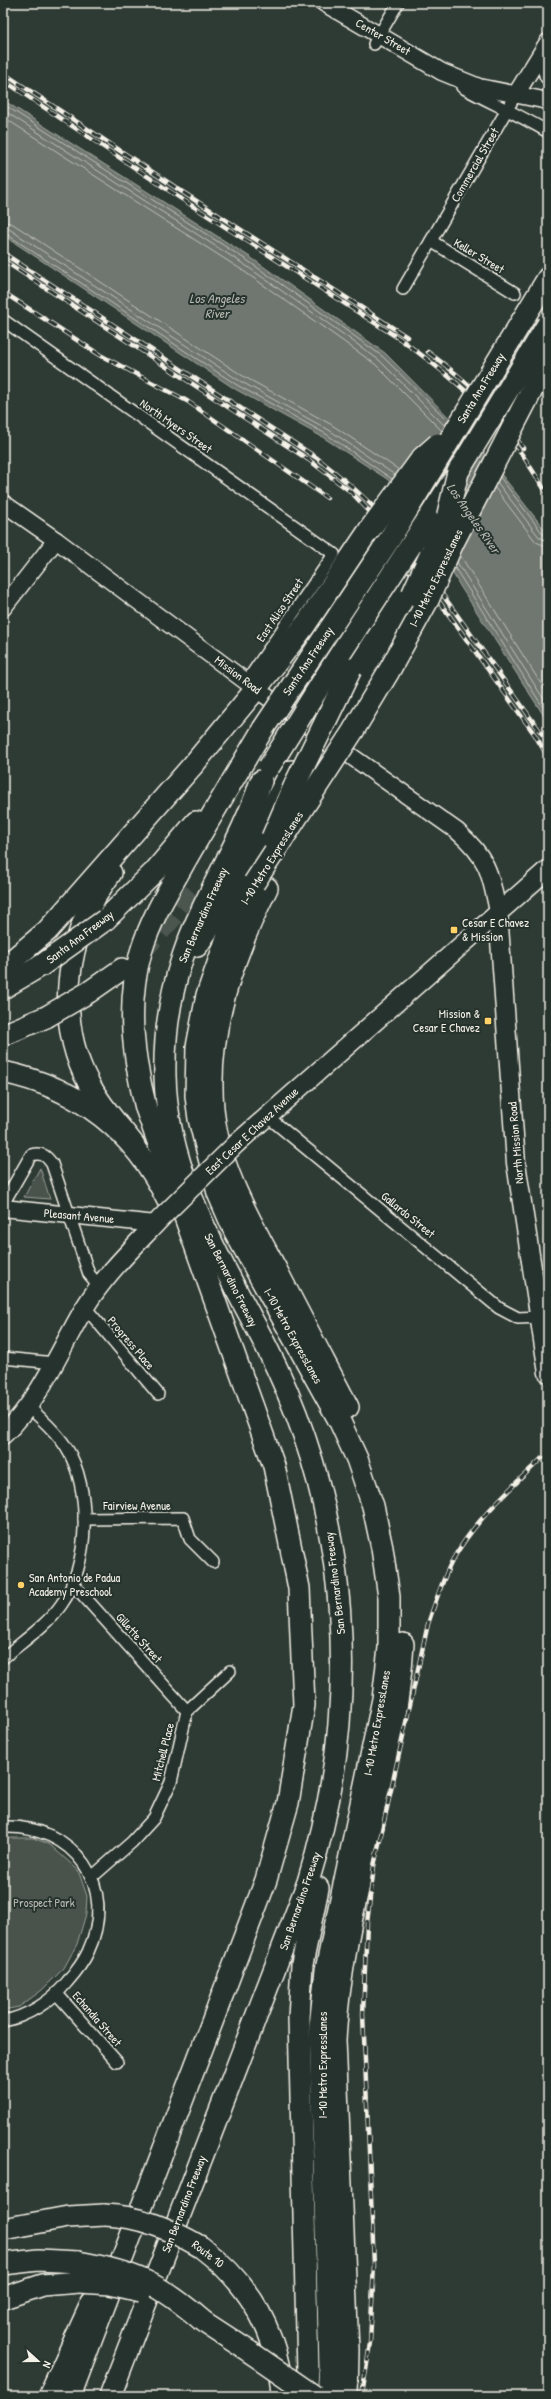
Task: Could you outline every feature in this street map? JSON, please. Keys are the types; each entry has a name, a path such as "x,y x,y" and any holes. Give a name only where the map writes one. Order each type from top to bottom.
{"highway":[{"name":"Santa Ana Freeway","path":"3,988 42,965 105,920 155,871 193,827 249,742 263,729 389,540 548,278"},
{"name":"Santa Ana Freeway","path":"194,893 265,774 331,668 458,472 548,324"},
{"name":"I-10 Metro ExpressLanes","path":"346,2396 348,2351 336,2040 338,1994 344,1956 396,1719 403,1643 401,1595 395,1547 387,1506 371,1456 354,1418 252,1224 230,1175 218,1140 213,1108 212,1076 220,1016 239,950 261,886 389,671 428,600 453,543 548,359"},
{"name":"I-10 Metro ExpressLanes","path":"328,2396 330,2367 320,2027 326,1970 383,1699 389,1648 389,1597 382,1548 373,1506 357,1459 340,1422 236,1232 218,1192 199,1119 196,1096 197,1047 207,995 227,938 370,727 414,650 548,381"},
{"path":"211,1291 159,1183 134,1145 95,1093 80,1063 68,1012 70,976 82,927 104,882 193,766 252,685 306,624 370,529 422,458 456,430"},
{"path":"331,742 412,595 447,518 458,472"},
{"path":"261,886 298,780 352,669 401,581 428,519"},
{"path":"211,1291 146,1108 136,1067 132,1033 133,1004 141,953 150,926 167,893 263,729"},
{"path":"167,1029 185,973 197,946 219,913 313,729"},
{"path":"3,968 47,931 193,766"},
{"name":"San Bernardino Freeway","path":"110,2396 297,1913 325,1820 337,1756 343,1659 336,1569 323,1499 293,1406 266,1347 216,1252 197,1210 180,1162 167,1105 165,1079 167,1029 176,978 183,954 203,909 249,816 265,774"},
{"path":"3,1035 46,1017 89,992 122,969"},
{"path":"3,1072 61,1090 96,1111 134,1145"},
{"name":"San Bernardino Freeway","path":"70,2396 266,1880 288,1803 304,1706 299,1588 274,1466 211,1291"},
{"path":"306,2396 308,2371 299,2018 302,1964 344,1776 352,1732 354,1683 352,1632 345,1569 332,1520 323,1499"},
{"name":"Route 10","path":"3,2229 68,2217 104,2215 119,2216 150,2223 170,2230 201,2246 233,2274 256,2305 268,2328 277,2357 282,2396"},
{"path":"49,2396 108,2269 134,2227"},
{"path":"3,2264 38,2260 78,2272 110,2284 144,2292 171,2303 204,2322 314,2396"},
{"path":"3,2298 78,2272"}],"main road":[{"name":"Center Street","path":"324,3 377,40 442,72 479,87 548,101"},
{"path":"546,44 544,64 548,76"},
{"name":"Commercial Street","path":"516,94 546,44"},
{"name":"Mission Road","path":"3,503 56,540 252,685 470,843 480,854 489,869 498,912"},
{"path":"3,608 56,540"},
{"name":"East Cesar E Chavez Avenue","path":"3,1434 28,1407 55,1363 85,1307 99,1286 159,1221 237,1143 543,873"},
{"name":"North Mission Road","path":"498,912 516,1163 548,1372"},
{"name":"Pleasant Avenue","path":"3,1208 69,1216 159,1221"}],"street":[{"path":"377,40 398,3"},
{"name":"Center Street","path":"442,72 452,82 495,105 508,108 548,132"},
{"name":"Commercial Street","path":"403,289 516,94"},
{"name":"Keller Street","path":"431,241 515,293"},
{"name":"North Myers Street","path":"3,320 334,554"},
{"name":"East Aliso Street","path":"252,685 334,554"},
{"name":"Gallardo Street","path":"267,1116 499,1308 518,1318 540,1317"},
{"path":"3,1204 31,1155 38,1153 47,1156 52,1164 89,1274 99,1286"},
{"name":"Progress Place","path":"85,1307 158,1394"},
{"path":"3,1358 55,1363"},
{"path":"3,1658 54,1614 62,1603 72,1583 80,1556 84,1519 83,1494 67,1448 58,1435 28,1407"},
{"name":"Fairview Avenue","path":"84,1519 171,1520 183,1518 190,1539 213,1562"},
{"name":"Gillette Street","path":"72,1583 187,1711"},
{"name":"Mitchell Place","path":"92,1877 132,1842 154,1818 171,1782 187,1711 230,1671"},
{"name":"Echandia Street","path":"3,1827 34,1828 50,1835 69,1847 83,1861 92,1877 98,1906 93,1936 88,1952 78,1968 57,1994 35,2009 5,2021"},
{"name":"Echandia Street","path":"57,1994 117,2062"}],"green space":[{"path":"40,1168 50,1199 24,1197"},
{"name":"Prospect Park","path":"3,1838 33,1838 49,1844 78,1870 87,1896 86,1914 77,1944 64,1968 42,1990 19,2007 3,2010"}],"water":[{"name":"Los Angeles River","path":"3,100 250,257 385,353 487,456 548,534 548,722 460,586 416,507 387,479 324,438 235,389 3,235"}],"tunnel":[{"path":"139,954 194,893"}],"railway":[{"path":"3,73 184,193 407,337"},
{"path":"3,80 180,198 400,339 454,381 491,416 521,453 548,495"},
{"path":"3,253 317,458 350,485 371,504 400,535 542,734"},
{"path":"3,260 309,460 351,492 390,533 535,735 548,757"},
{"path":"3,292 100,355 187,401 327,498"},
{"path":"428,352 468,384 492,408 503,420 523,448"},
{"path":"362,2396 370,2343 374,2265 363,2014 367,1923 374,1866 428,1624 445,1576 461,1546 481,1519 542,1458"}],"place":[{"name":"Cesar E Chavez & Mission","path":"454,930"},
{"name":"Mission & Cesar E Chavez","path":"488,1021"},
{"name":"San Antonio de Padua Academy Preschool","path":"21,1585"}]}
